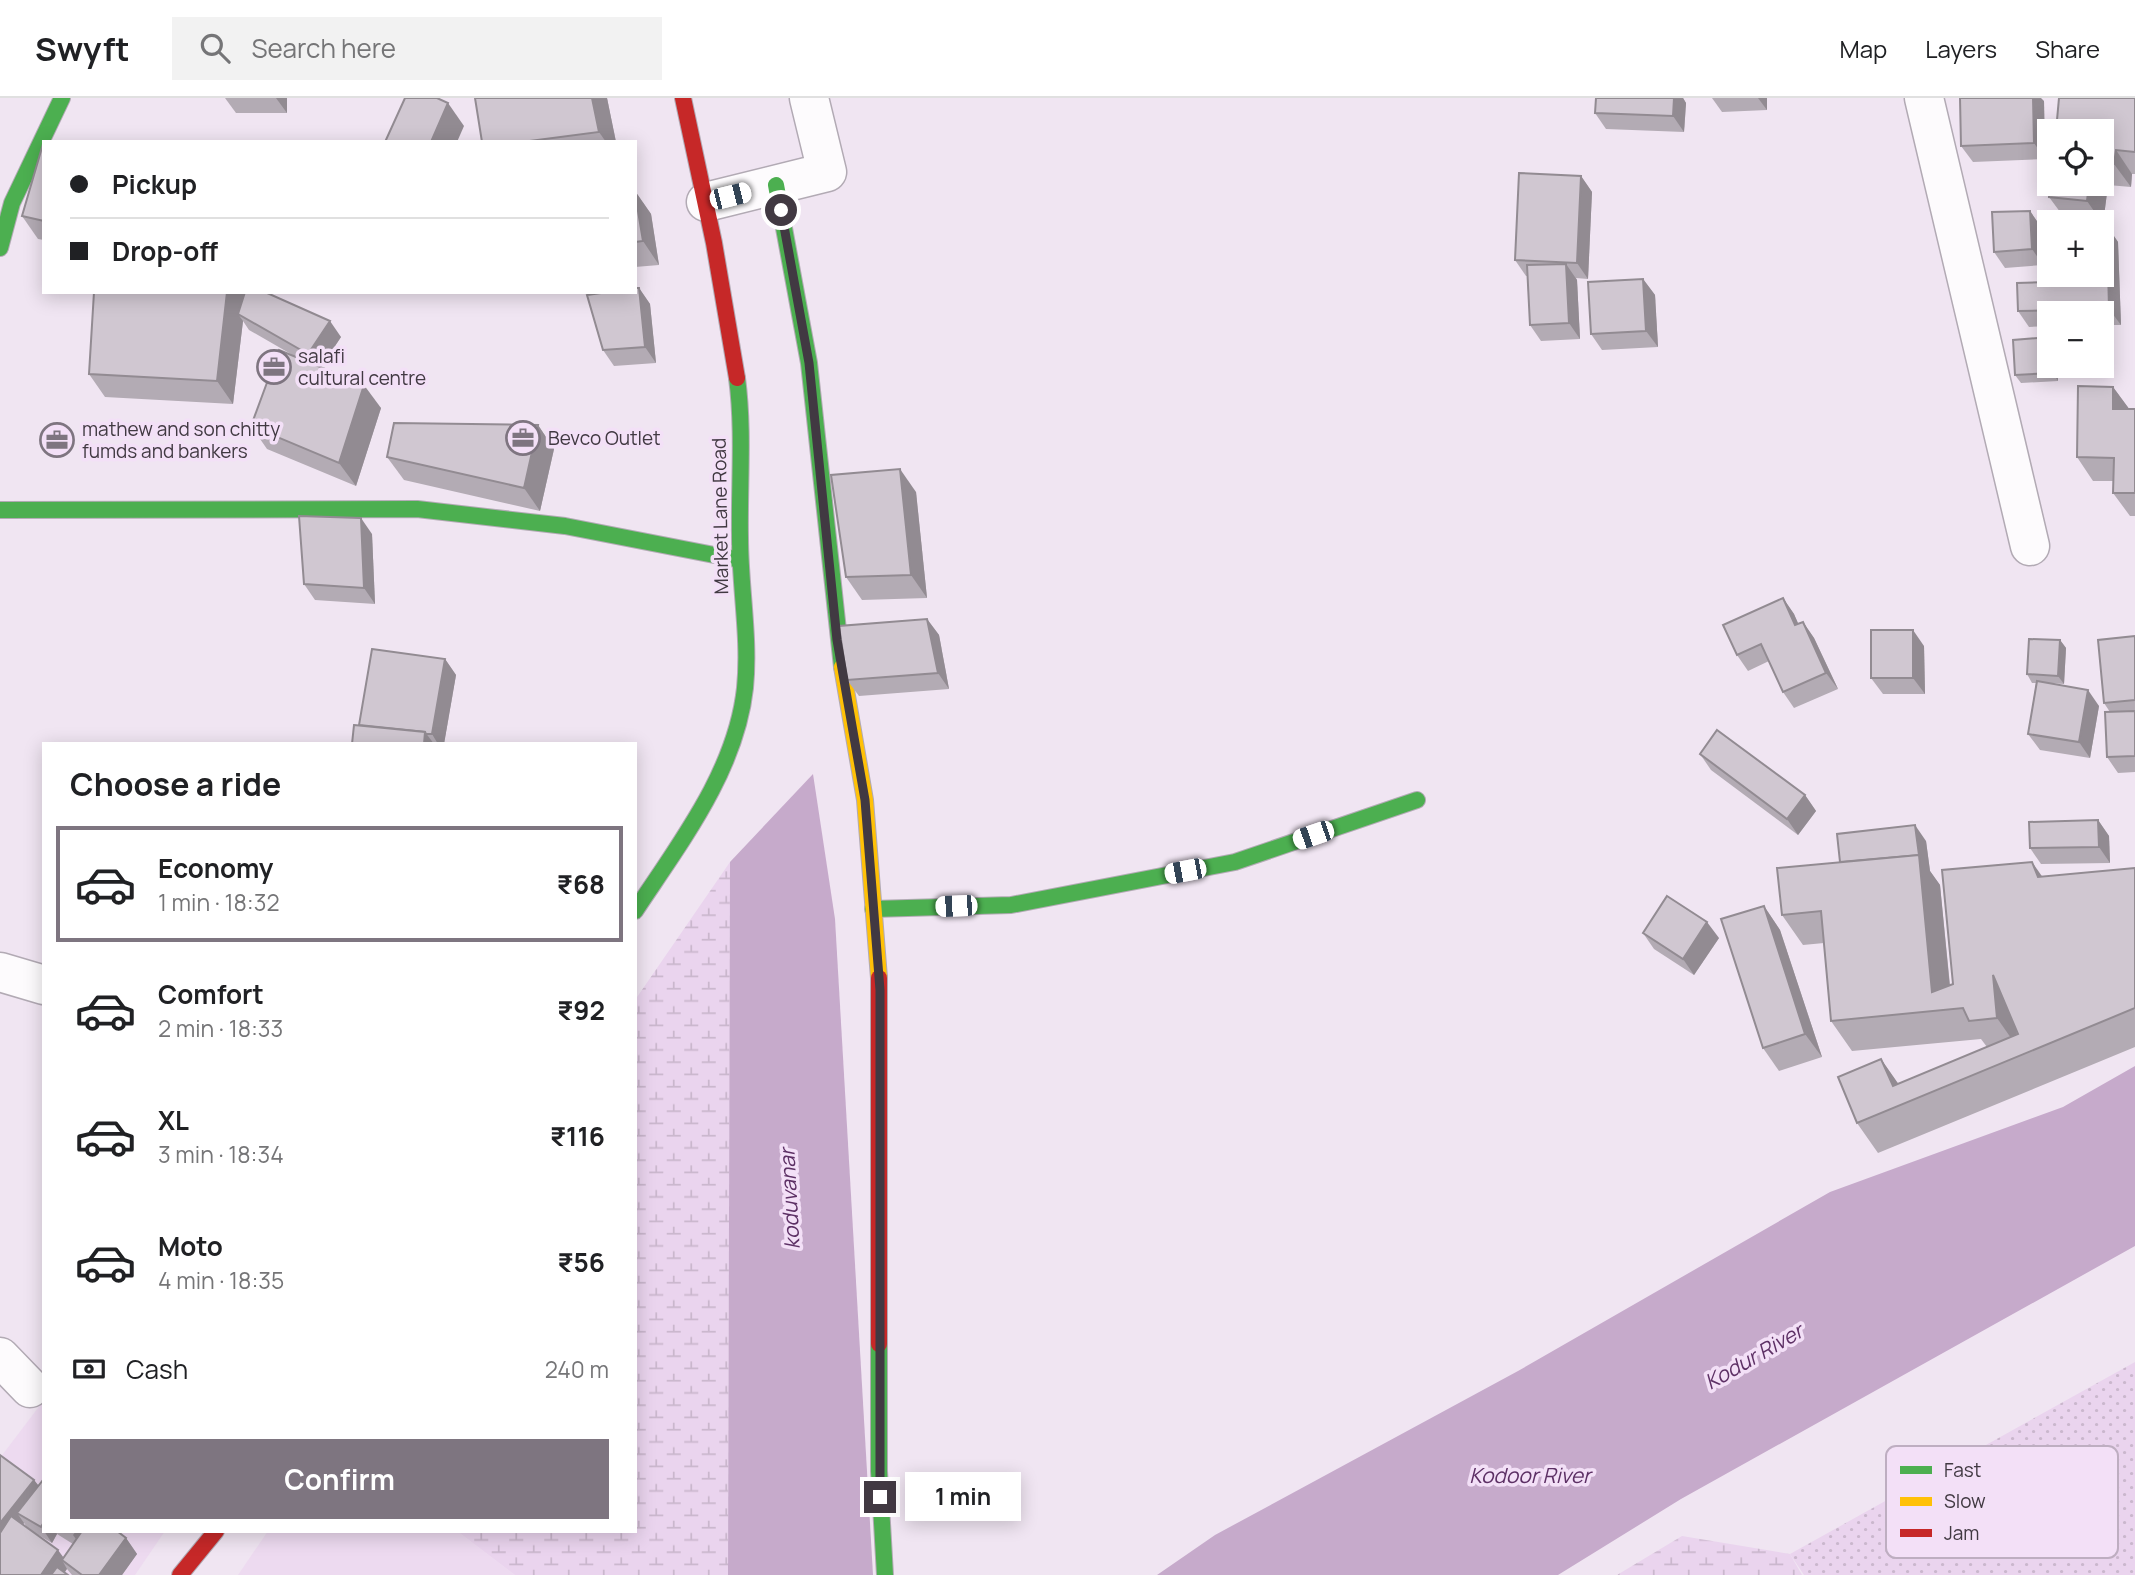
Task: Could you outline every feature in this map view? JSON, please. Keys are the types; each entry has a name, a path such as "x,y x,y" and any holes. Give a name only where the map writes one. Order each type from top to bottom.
{"street":[{"path":"0,248 12,203 62,98"},
{"name":"Market Lane Road","path":"637,908 705,798 729,749 743,704 746,657 740,560 738,391 706,202 683,98"},
{"path":"706,202 827,172 809,98"},
{"path":"1924,98 2030,546"},
{"path":"776,185 809,363 837,640 865,800 880,990 879,1471 885,1575"},
{"path":"0,510 417,509 565,526 740,560"},
{"path":"873,909 1011,905 1235,862 1417,800"},
{"path":"0,972 42,984"},
{"path":"0,1357 30,1388"},
{"path":"180,1575 214,1533"}],"shaded area":[{"path":"42,1403 42,1533 164,1533 135,1575 0,1575 0,1458"},
{"path":"267,1533 460,1533 515,1575 238,1575"}],"green space":[{"path":"730,862 728,1575 515,1575 460,1533 637,1533 637,997"},
{"path":"2135,1362 2135,1575 1804,1575 1790,1554 1886,1501 1886,1558 2118,1558 2118,1446 1984,1446"},
{"path":"1682,1536 1790,1554 1802,1575 1617,1575"}],"water":[{"name":"koduvanar","path":"813,774 835,919 873,1575 728,1575 730,862"},
{"name":"Kodoor River","path":"2135,1066 2135,1246 1681,1499 1558,1575 1157,1575 1215,1535 1518,1371 1830,1192 2063,1107"}],"building":[{"path":"405,98 437,98 448,103 432,140 386,140"},
{"path":"475,98 592,98 599,132 537,140 482,140"},
{"path":"1596,98 1674,98 1673,116 1595,113"},
{"path":"1960,98 2033,98 2034,143 1961,146"},
{"path":"2059,98 2135,98 2135,152 2116,150 2114,164 2114,119 2057,119"},
{"path":"42,147 42,221 22,216"},
{"path":"1519,173 1581,176 1577,263 1515,260"},
{"path":"2049,196 2088,196 2087,201"},
{"path":"637,205 643,241 637,242"},
{"path":"2030,211 2032,249 1994,252 1992,212"},
{"path":"1566,264 1569,323 1530,325 1527,265"},
{"path":"1643,279 1646,331 1591,334 1588,282"},
{"path":"2037,282 2037,287 2108,287 2109,301 2037,301 2037,311 2018,311 2017,283"},
{"path":"639,288 645,347 603,350 587,295 637,294"},
{"path":"94,294 227,294 217,381 89,374"},
{"path":"244,294 269,294 330,321 308,354 238,314"},
{"path":"2037,338 2037,374 2015,375 2013,340"},
{"path":"279,350 364,385 339,463 251,426"},
{"path":"2078,386 2113,387 2113,409 2135,409 2135,493 2113,493 2114,458 2077,457"},
{"path":"394,423 538,425 524,488 387,457"},
{"path":"900,469 911,575 846,577 831,475"},
{"path":"299,516 361,518 364,588 304,584"},
{"path":"1783,598 1795,625 1803,622 1826,673 1783,692 1761,644 1737,655 1723,625"},
{"path":"927,619 938,673 847,680 839,626"},
{"path":"1871,630 1913,630 1913,678 1871,678"},
{"path":"2135,636 2135,700 2104,703 2098,640"},
{"path":"2029,639 2060,640 2058,676 2027,674"},
{"path":"372,649 445,659 432,734 359,725"},
{"path":"2037,681 2088,690 2079,742 2028,734"},
{"path":"2135,711 2135,756 2107,757 2105,712"},
{"path":"354,725 425,732 424,742 352,742"},
{"path":"1717,730 1805,795 1787,819 1700,754"},
{"path":"2098,820 2099,847 2030,848 2029,822"},
{"path":"1915,825 1919,855 1840,862 1837,834"},
{"path":"1919,855 1932,992 1953,984 1942,870 2032,862 2038,877 2135,868 2135,1008 1857,1123 1838,1077 1881,1059 1893,1086 2018,1034 1993,975 1997,1018 1969,1021 1963,1008 1831,1021 1821,911 1782,915 1777,868"},
{"path":"1667,896 1707,922 1683,959 1643,933"},
{"path":"1764,906 1805,1034 1763,1048 1721,919"},
{"path":"0,1455 34,1480 0,1523"},
{"path":"42,1481 41,1527 17,1513"},
{"path":"11,1516 58,1550 41,1575 0,1575 0,1533"},
{"path":"81,1533 120,1533 126,1538 99,1575 82,1575 62,1560"},
{"path":"57,1567 68,1575 51,1575"}],"traffic: fast":[{"path":"0,248 12,203 62,98"},
{"path":"776,185 809,363 842,667"},
{"path":"637,908 704,805 718,777 740,719 745,688 746,650 740,557 741,438 737,378"},
{"path":"0,510 417,509 565,526 740,560"},
{"path":"873,909 1011,905 1235,862 1417,800"},
{"path":"879,1344 879,1471 885,1575"}],"traffic: slow":[{"path":"842,667 865,800 879,978"}],"traffic: jam":[{"path":"683,98 714,243 737,378"},
{"path":"879,978 879,1344"},
{"path":"180,1575 214,1533"}],"place":[{"name":"salafi cultural centre","path":"274,367"},
{"name":"Bevco Outlet","path":"523,438"},
{"name":"mathew and son chitty fumds and bankers","path":"57,440"}],"route":[{"path":"781,210 809,363 837,640 865,800 880,990 880,1497"}],"water label":[{"name":"Kodur River","path":"1754,1357"}]}
